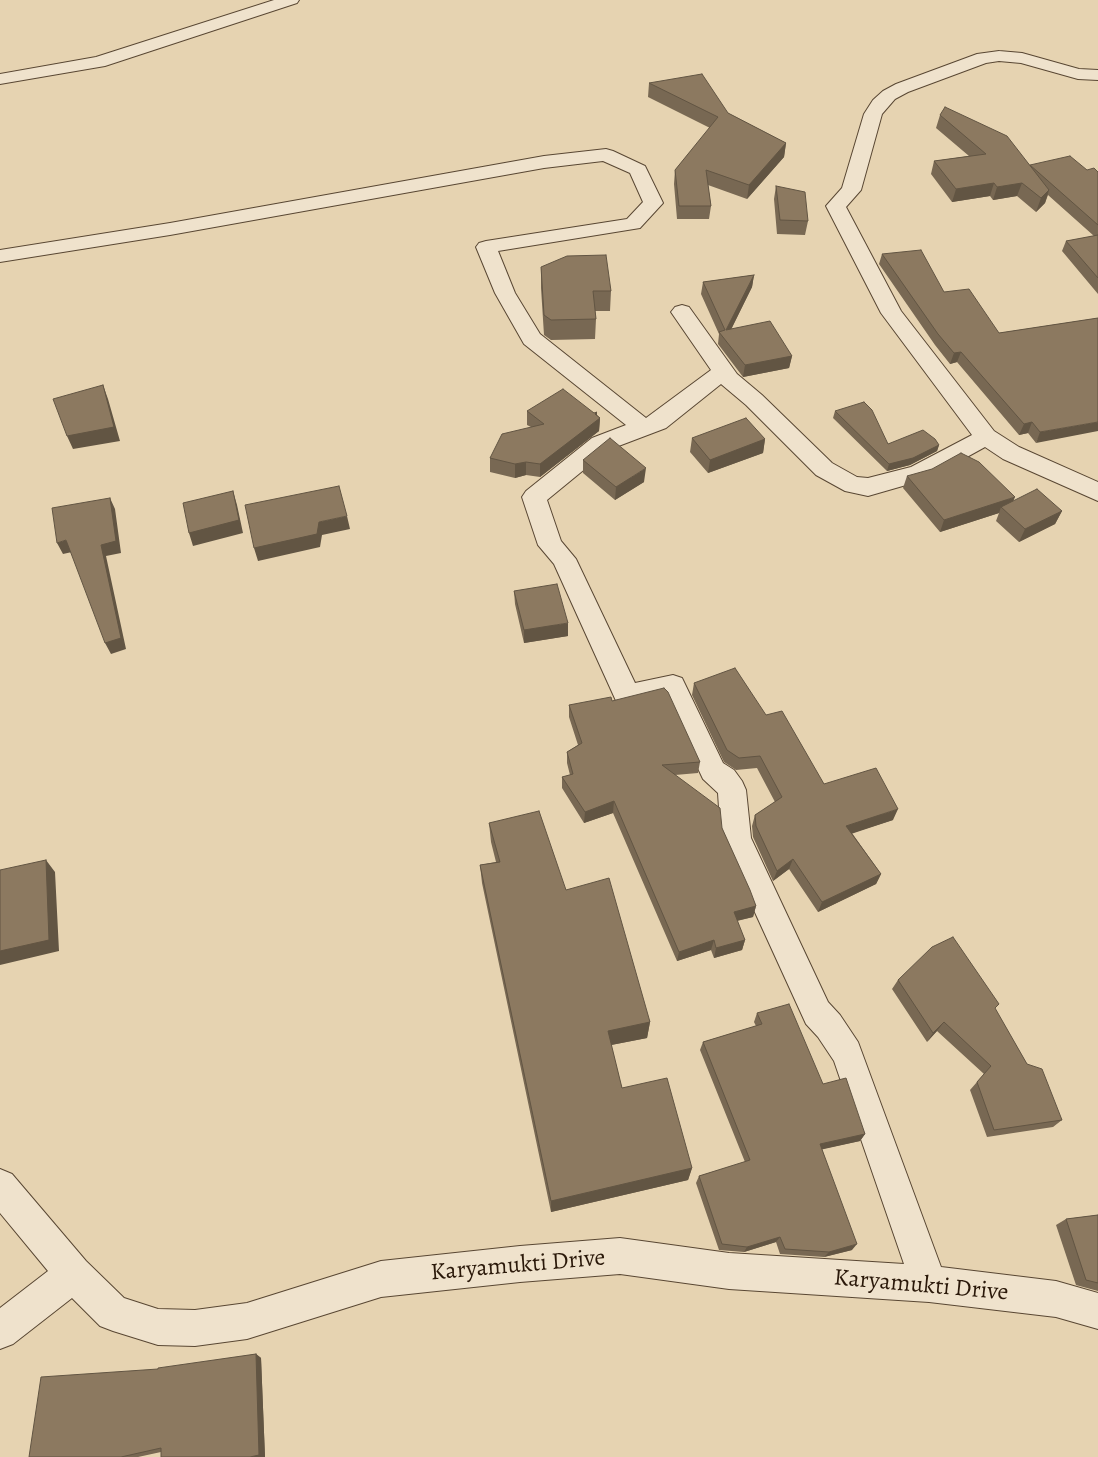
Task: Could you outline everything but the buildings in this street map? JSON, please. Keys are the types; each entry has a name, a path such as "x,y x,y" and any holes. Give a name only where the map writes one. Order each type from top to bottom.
{"street":[{"path":"0,78 100,62 292,0"},
{"path":"1098,75 1078,74 1022,58 999,56 983,58 902,88 889,95 879,104 873,114 851,190 836,206 892,313 986,437 1011,453 1098,492"},
{"path":"0,256 170,229 463,175 544,162 606,155 638,170 653,203 633,224 486,247 505,293 532,340 643,426"},
{"path":"682,312 723,372 737,387 754,400 824,469 854,485 868,488 919,472 986,437"},
{"path":"723,372 658,422 643,426 600,444 534,497 550,545 564,559 627,695 673,686 713,771 724,779 732,790 736,838 817,1013 829,1026 847,1053 929,1284"},
{"name":"Karyamukti Drive","path":"0,1186 74,1274 113,1313 158,1327 195,1328 247,1321 381,1279 520,1264 620,1256 729,1271 929,1284 1056,1299 1098,1311"},
{"path":"0,1331 74,1274"}]}
